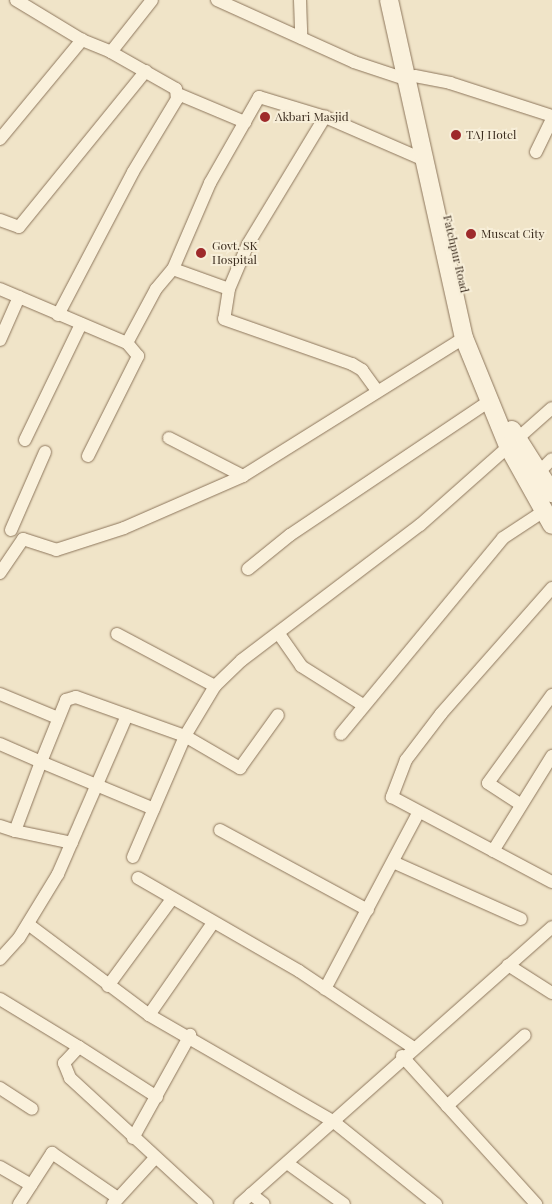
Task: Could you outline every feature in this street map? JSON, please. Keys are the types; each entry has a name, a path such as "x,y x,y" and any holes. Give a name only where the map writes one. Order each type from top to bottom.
{"street":[{"path":"16,0 82,40 111,52 146,71 178,94 244,122"},
{"path":"111,52 152,0"},
{"path":"217,0 301,38 410,78 450,83 552,117 536,152"},
{"path":"300,0 301,38"},
{"path":"341,734 363,705 503,538 548,518 513,442 488,402 464,338 422,159 410,78 389,0"},
{"name":"Fatehpur Road","path":"399,0 410,78 475,334 513,442 538,472 552,493"},
{"path":"0,139 82,40"},
{"path":"0,220 19,227 146,71"},
{"path":"58,315 178,94"},
{"path":"126,343 156,289 173,269 210,184 255,102 265,96 325,118 422,159"},
{"path":"325,118 248,244 229,288 224,319 352,364 362,370 377,391"},
{"path":"173,269 229,288"},
{"path":"0,289 126,343 138,356 88,456"},
{"path":"0,340 19,297"},
{"path":"25,440 81,324"},
{"path":"45,452 6,528 23,539 56,550 124,528 243,476 464,338"},
{"path":"248,569 290,535 488,402"},
{"path":"133,857 185,736 215,686 278,634 420,525 552,408"},
{"path":"168,438 243,476"},
{"path":"538,472 552,459"},
{"path":"0,573 23,539"},
{"path":"552,588 406,760 392,797 418,813 552,882"},
{"path":"117,634 215,686"},
{"path":"278,634 301,666 363,705"},
{"path":"0,694 58,718"},
{"path":"520,804 488,783 552,695"},
{"path":"15,832 58,718 70,697 127,714 185,736 240,768 278,715"},
{"path":"0,958 28,924 72,843 127,714"},
{"path":"0,744 154,809"},
{"path":"493,851 520,804 552,756"},
{"path":"326,990 418,813"},
{"path":"0,826 15,832 72,843"},
{"path":"220,830 368,910"},
{"path":"393,862 521,920"},
{"path":"138,878 326,990 412,1047"},
{"path":"108,986 172,899"},
{"path":"149,1015 213,923"},
{"path":"28,924 149,1015 190,1036 334,1122 436,1204"},
{"path":"240,1204 334,1122 412,1047 552,927"},
{"path":"508,965 552,993"},
{"path":"0,999 157,1097"},
{"path":"447,1106 524,1035"},
{"path":"133,1138 190,1036"},
{"path":"79,1047 70,1054 64,1070 133,1138 207,1204"},
{"path":"402,1056 536,1204"},
{"path":"0,1088 32,1109"},
{"path":"19,1204 48,1156 56,1153 115,1201 155,1158"},
{"path":"287,1163 344,1204"},
{"path":"0,1166 31,1185"},
{"path":"251,1194 264,1204"}],"place":[{"name":"Akbari Masjid","path":"265,117"},
{"name":"TAJ Hotel","path":"456,135"},
{"name":"Muscat City","path":"471,234"},
{"name":"Govt. SK Hospital","path":"201,253"}]}
